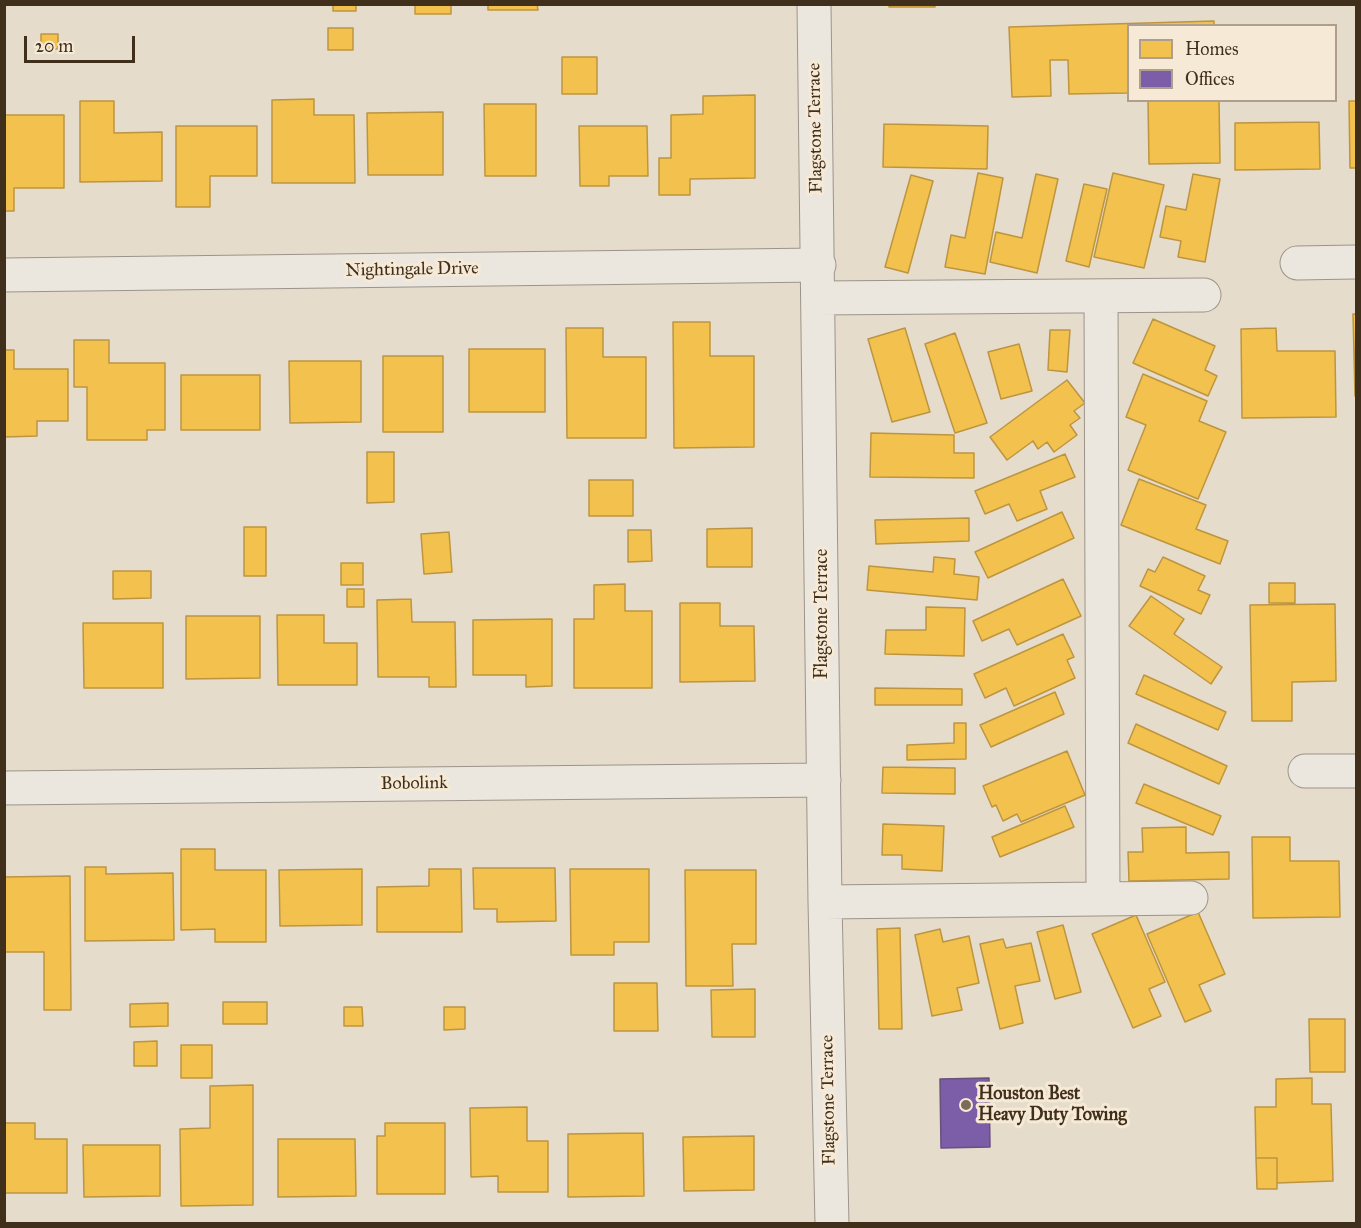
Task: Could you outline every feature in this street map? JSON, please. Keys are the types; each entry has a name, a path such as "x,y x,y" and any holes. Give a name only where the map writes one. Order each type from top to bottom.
{"street":[{"name":"Flagstone Terrace","path":"814,4 819,265 825,902 832,1224"},
{"path":"1297,263 1356,262"},
{"name":"Nightingale Drive","path":"4,275 819,265"},
{"path":"819,298 1204,295"},
{"path":"1101,296 1103,899"},
{"path":"1305,771 1356,771"},
{"name":"Bobolink","path":"4,788 824,780"},
{"path":"825,902 1191,898"}],"building: Homes":[{"path":"333,4 356,4 356,11 333,11"},
{"path":"415,4 451,4 451,14 415,14"},
{"path":"488,4 537,4 538,10 488,10"},
{"path":"889,4 935,4 935,7 889,7"},
{"path":"1214,21 1214,24 1127,24 1127,93 1069,94 1068,60 1050,60 1051,96 1012,97 1009,27"},
{"path":"328,28 353,28 353,50 328,50"},
{"path":"41,34 58,34 58,49 41,49"},
{"path":"562,57 597,57 597,94 562,94"},
{"path":"755,95 755,178 690,179 690,195 659,195 659,158 671,158 671,115 703,114 703,96"},
{"path":"314,99 314,115 354,115 355,183 272,183 272,100"},
{"path":"80,101 114,101 114,133 162,132 162,181 80,182"},
{"path":"1349,101 1356,101 1356,168 1350,168"},
{"path":"1148,102 1219,102 1220,163 1149,164"},
{"path":"484,104 536,104 536,176 485,176"},
{"path":"443,112 443,175 368,175 367,113"},
{"path":"4,115 64,115 64,188 14,188 14,211 4,211"},
{"path":"1319,122 1320,169 1235,170 1235,123"},
{"path":"884,124 988,126 987,169 883,167"},
{"path":"176,126 257,126 257,176 210,176 210,207 176,207"},
{"path":"579,126 647,126 648,176 609,176 609,186 580,186"},
{"path":"978,173 1003,178 985,274 945,267 951,235 965,238"},
{"path":"1113,173 1164,185 1144,268 1094,257"},
{"path":"1036,174 1058,179 1037,273 990,262 996,232 1022,238"},
{"path":"1193,174 1220,179 1205,262 1178,257 1181,241 1160,237 1166,206 1186,210"},
{"path":"911,175 933,181 908,273 885,267"},
{"path":"1084,184 1107,189 1089,267 1066,261"},
{"path":"1353,314 1356,314 1355,396"},
{"path":"1153,319 1215,346 1205,370 1217,376 1208,396 1133,363"},
{"path":"673,322 710,322 710,356 754,356 754,447 674,448"},
{"path":"566,328 603,328 603,357 646,357 646,438 567,438"},
{"path":"905,328 930,412 892,422 868,339"},
{"path":"1276,328 1277,351 1335,351 1336,417 1242,418 1241,329"},
{"path":"1050,330 1070,330 1067,372 1048,370"},
{"path":"955,333 987,423 955,433 925,344"},
{"path":"74,340 109,340 109,363 165,363 165,430 147,430 147,440 87,440 87,387 74,387"},
{"path":"1019,344 1032,391 1001,399 988,352"},
{"path":"469,349 545,349 545,412 469,412"},
{"path":"4,350 14,350 14,369 68,369 68,421 37,421 37,436 4,437"},
{"path":"383,356 443,356 443,432 383,432"},
{"path":"289,361 361,361 361,422 290,423"},
{"path":"1143,374 1207,401 1199,421 1226,432 1198,499 1128,470 1146,425 1126,417"},
{"path":"181,375 260,375 260,430 181,430"},
{"path":"1067,380 1085,403 1074,411 1080,418 1070,425 1077,435 1054,452 1047,442 1038,449 1033,441 1007,460 990,437"},
{"path":"871,433 954,435 954,453 974,453 974,478 870,477"},
{"path":"367,452 394,452 394,502 367,503"},
{"path":"1065,454 1075,477 1040,491 1047,509 1017,521 1009,504 985,514 975,491"},
{"path":"1139,479 1206,505 1196,529 1228,541 1220,564 1121,525"},
{"path":"589,480 633,480 633,516 589,516"},
{"path":"1062,512 1074,538 988,578 975,552"},
{"path":"969,518 969,541 876,544 875,520"},
{"path":"244,527 266,527 266,576 244,576"},
{"path":"752,528 752,567 707,567 707,529"},
{"path":"628,530 651,530 652,561 628,562"},
{"path":"449,532 452,572 424,574 421,534"},
{"path":"934,557 955,559 954,574 979,577 977,600 867,590 869,566 933,572"},
{"path":"1163,557 1205,576 1198,590 1210,595 1201,614 1140,586 1148,569 1155,572"},
{"path":"341,563 363,563 363,585 341,585"},
{"path":"113,571 151,571 151,598 113,599"},
{"path":"1063,579 1081,616 1017,645 1009,629 982,641 973,621"},
{"path":"1269,583 1295,583 1295,603 1269,603"},
{"path":"625,584 625,611 652,611 652,688 574,688 574,619 594,619 594,585"},
{"path":"347,589 364,589 364,607 347,607"},
{"path":"1151,596 1184,619 1174,634 1222,667 1211,684 1129,626"},
{"path":"411,599 412,622 455,622 456,687 429,687 429,677 378,677 377,600"},
{"path":"680,603 720,603 720,626 754,626 755,681 680,682"},
{"path":"1335,604 1336,681 1292,682 1292,721 1252,721 1250,605"},
{"path":"926,607 965,608 964,656 885,654 886,630 926,630"},
{"path":"277,615 324,615 324,643 357,643 357,685 278,685"},
{"path":"186,616 260,616 260,678 186,679"},
{"path":"552,619 552,686 526,687 526,675 473,675 473,620"},
{"path":"83,623 163,623 163,688 84,688"},
{"path":"1063,634 1074,657 1067,660 1075,678 1014,706 1006,688 985,698 974,674"},
{"path":"1144,675 1226,712 1218,730 1136,694"},
{"path":"875,688 962,689 962,705 875,705"},
{"path":"1055,692 1064,714 991,747 980,725"},
{"path":"954,723 966,723 966,759 907,760 907,745 954,743"},
{"path":"1136,724 1227,766 1219,784 1128,743"},
{"path":"1067,751 1085,795 1021,822 1017,814 1003,821 996,805 992,807 983,786"},
{"path":"883,767 955,768 955,794 882,793"},
{"path":"1144,784 1221,816 1213,835 1136,803"},
{"path":"1065,806 1074,827 1000,857 992,837"},
{"path":"883,824 944,826 942,871 902,869 902,855 882,855"},
{"path":"1186,827 1186,853 1229,852 1229,879 1129,881 1128,852 1143,852 1142,828"},
{"path":"1252,837 1290,837 1290,861 1339,861 1340,917 1253,918"},
{"path":"181,849 215,849 215,870 266,870 266,942 215,942 215,929 181,930"},
{"path":"85,867 106,867 106,874 173,873 174,940 85,941"},
{"path":"473,868 555,868 556,921 497,922 497,909 474,909"},
{"path":"362,869 362,925 280,926 279,870"},
{"path":"429,869 461,869 462,932 377,932 377,887 429,886"},
{"path":"570,869 649,869 649,942 614,942 614,955 571,955"},
{"path":"685,870 756,870 756,944 732,944 733,986 686,986"},
{"path":"70,876 71,1010 44,1010 44,952 5,952 4,877"},
{"path":"1198,912 1225,974 1199,985 1211,1011 1185,1022 1147,934"},
{"path":"1136,915 1165,982 1149,989 1161,1016 1133,1028 1092,934"},
{"path":"1063,925 1081,992 1055,999 1037,932"},
{"path":"900,928 902,1029 879,1029 877,929"},
{"path":"940,929 943,942 969,936 979,983 957,988 962,1010 932,1016 915,935"},
{"path":"1003,939 1006,948 1031,943 1040,981 1015,986 1023,1023 1000,1029 980,944"},
{"path":"614,983 657,983 658,1031 614,1031"},
{"path":"755,989 755,1037 712,1037 711,990"},
{"path":"223,1002 267,1002 267,1024 223,1024"},
{"path":"168,1003 168,1026 130,1027 130,1004"},
{"path":"344,1007 362,1007 363,1026 344,1026"},
{"path":"444,1007 465,1007 465,1029 444,1030"},
{"path":"1309,1019 1345,1019 1345,1072 1310,1072"},
{"path":"157,1041 157,1066 134,1066 134,1042"},
{"path":"181,1045 212,1045 212,1078 181,1078"},
{"path":"1312,1078 1312,1104 1331,1104 1333,1181 1277,1183 1277,1158 1256,1158 1255,1107 1276,1107 1276,1079"},
{"path":"253,1085 253,1205 181,1206 180,1129 210,1128 210,1086"},
{"path":"527,1107 527,1141 548,1141 548,1192 498,1192 498,1176 471,1177 470,1108"},
{"path":"4,1123 35,1123 35,1139 67,1139 67,1193 4,1193"},
{"path":"385,1123 445,1123 445,1194 377,1194 377,1136 385,1136"},
{"path":"643,1133 644,1196 568,1197 568,1134"},
{"path":"754,1136 754,1190 684,1191 683,1137"},
{"path":"278,1139 355,1139 356,1196 278,1197"},
{"path":"83,1145 160,1145 160,1196 84,1197"},
{"path":"1256,1158 1277,1158 1277,1189 1257,1189"}],"building: Offices":[{"path":"989,1078 990,1147 941,1148 940,1079"}],"place":[{"name":"Houston Best Heavy Duty Towing","path":"966,1105"}]}
